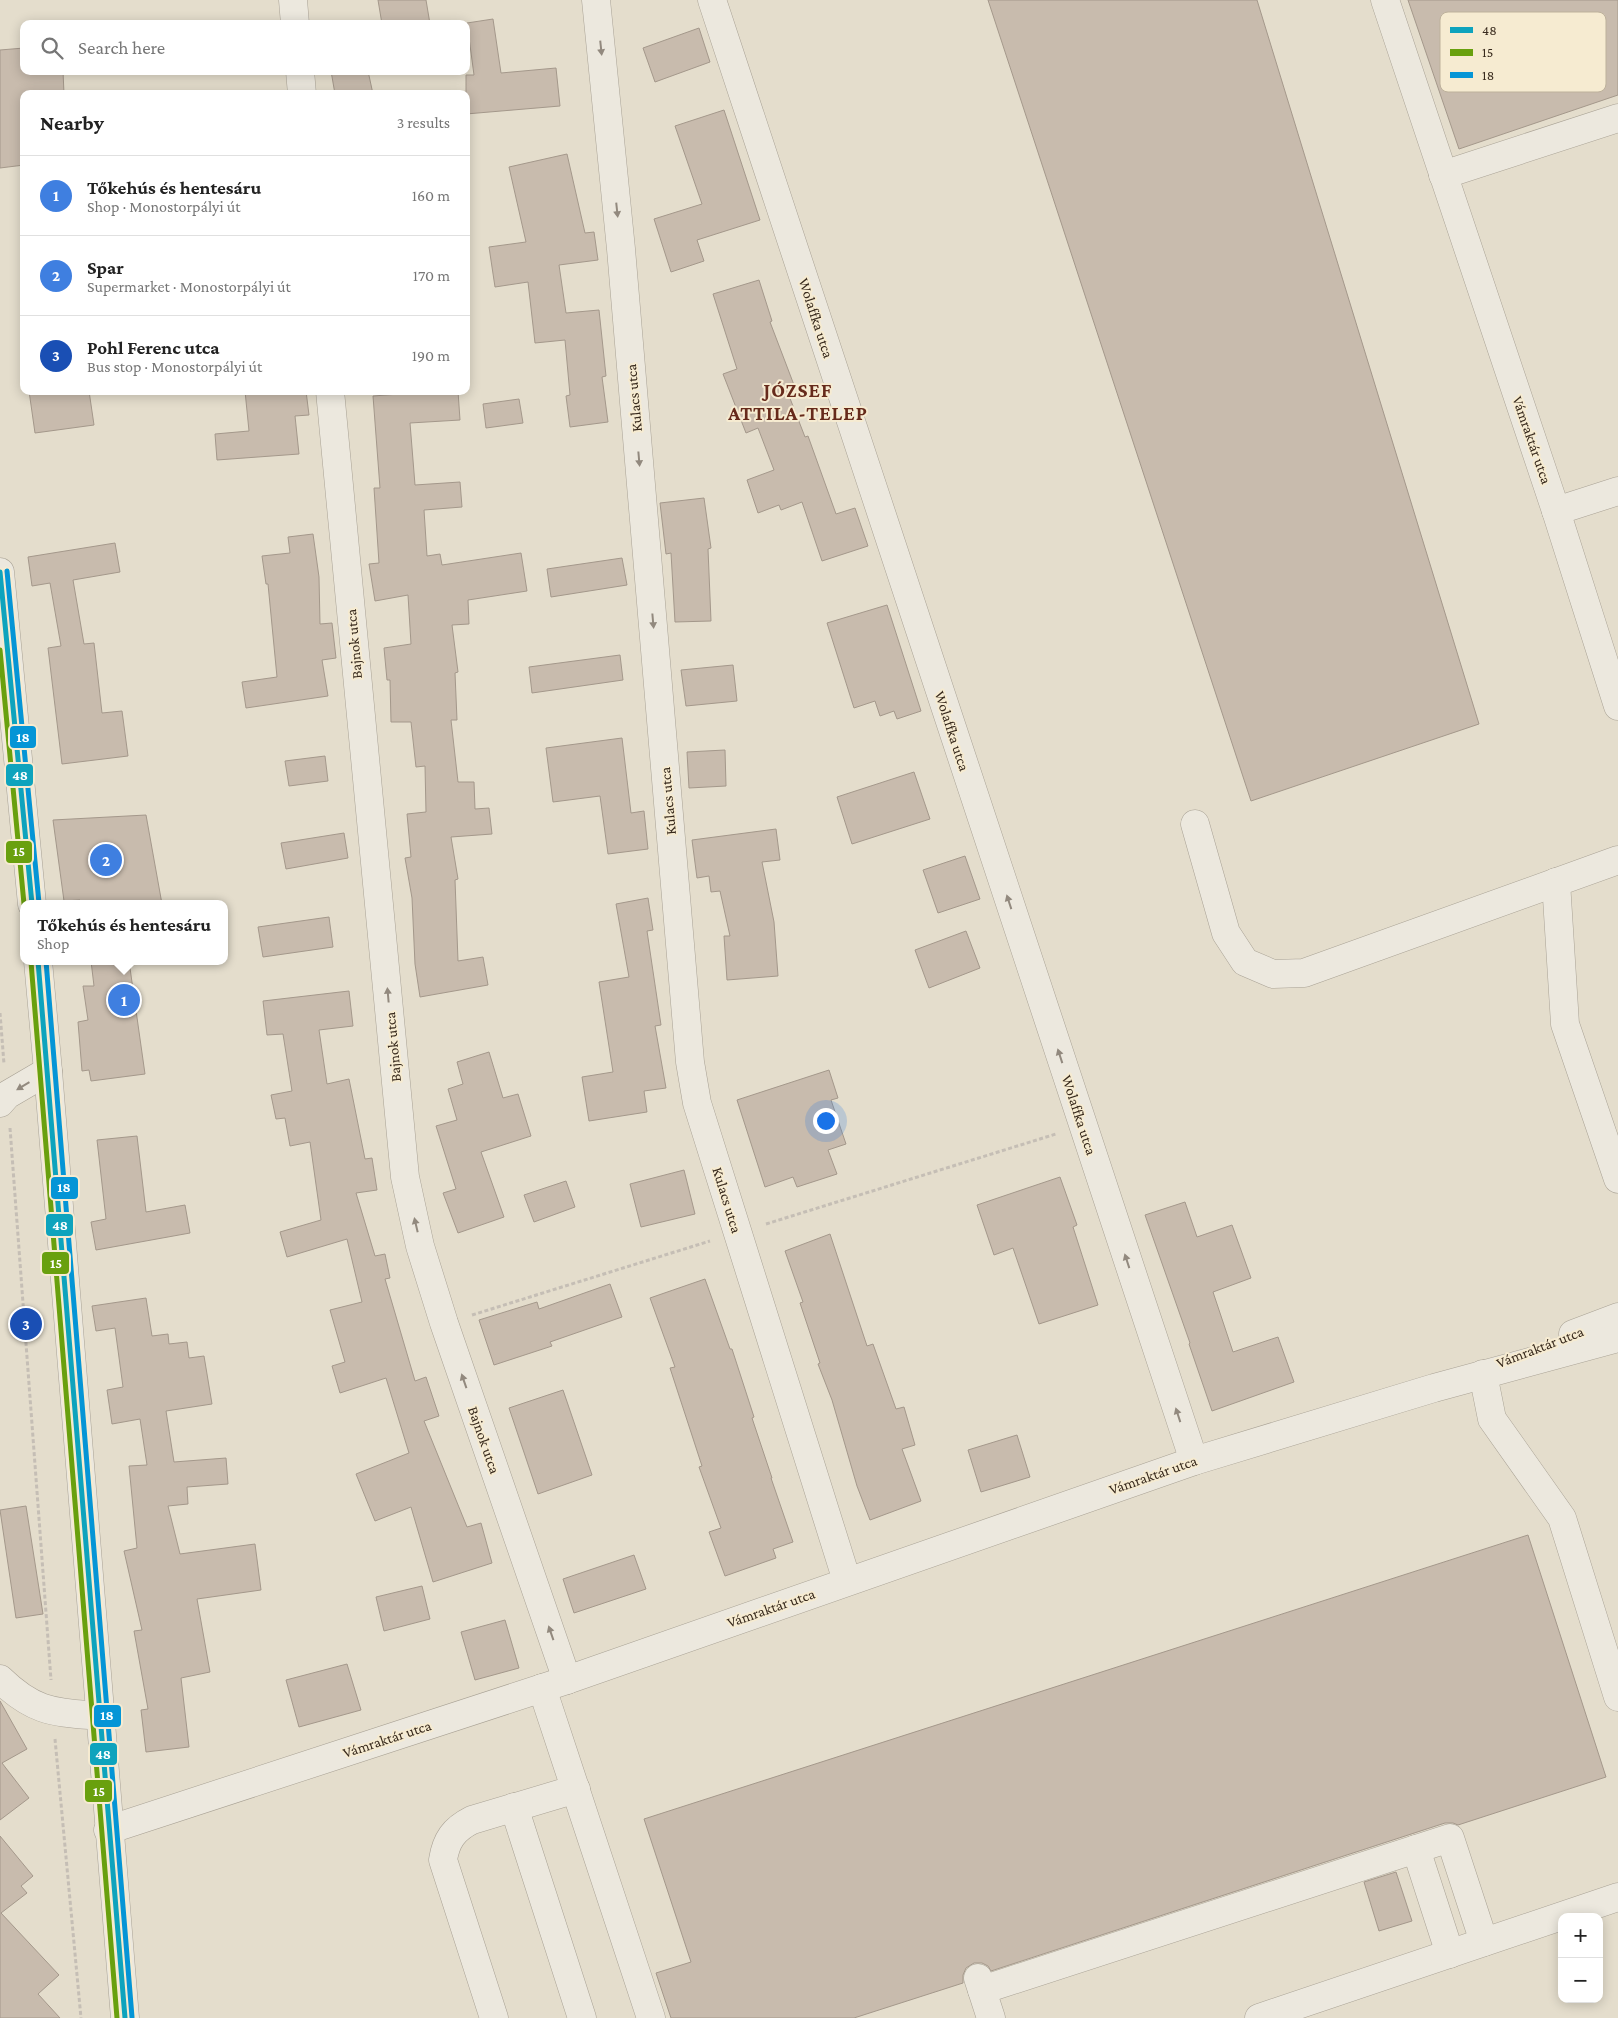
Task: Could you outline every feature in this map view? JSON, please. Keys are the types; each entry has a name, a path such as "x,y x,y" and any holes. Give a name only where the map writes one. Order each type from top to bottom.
{"street":[{"path":"293,0 295,20"},
{"name":"Kulacs utca","path":"596,0 621,250 693,1078 697,1103 847,1581"},
{"name":"Wolaffka utca","path":"712,0 1194,1461"},
{"name":"Vámraktár utca","path":"1385,0 1556,511 1618,706"},
{"path":"300,75 302,90"},
{"path":"1443,175 1618,118"},
{"name":"Bajnok utca","path":"330,395 405,1177 420,1246 555,1684 576,1789 651,2018"},
{"path":"1556,511 1618,491"},
{"path":"0,572 32,900"},
{"path":"1194,824 1226,933 1244,962 1273,974 1304,973 1618,860"},
{"path":"1556,882 1566,1024 1618,1179"},
{"path":"38,965 108,1830 125,2018"},
{"path":"4,1099 48,1070"},
{"name":"Vámraktár utca","path":"1434,1388 1618,1317"},
{"name":"Vámraktár utca","path":"108,1830 555,1684 1194,1461 1434,1388 1618,1338"},
{"path":"1484,1374 1492,1419 1562,1518 1618,1698"},
{"path":"0,1679 16,1695 36,1707 53,1712 100,1716"},
{"path":"494,2018 443,1860 445,1847 451,1835 460,1826 472,1820 576,1789"},
{"path":"514,1807 582,2018"},
{"path":"991,2018 980,1984 1450,1838 1484,1942"},
{"path":"1416,1849 1450,1954"},
{"path":"1259,2018 1618,1897"}],"path":[{"path":"0,1013 4,1099 53,1712 81,2018"}],"building":[{"path":"378,0 426,0 429,20 381,20"},
{"path":"988,0 1257,0 1479,724 1251,801"},
{"path":"1408,0 1618,0 1618,95 1459,149"},
{"path":"493,19 501,73 556,68 560,106 470,114 470,90 466,90 466,75 474,75 470,45 470,23"},
{"path":"699,28 710,62 655,82 643,48"},
{"path":"20,48 20,75 63,75 64,90 20,90 20,166 0,168 0,50"},
{"path":"332,75 369,75 372,90 334,90"},
{"path":"724,110 760,220 697,240 704,261 671,272 654,219 702,204 675,126"},
{"path":"567,154 585,233 594,232 598,260 559,265 566,313 599,310 606,376 602,377 608,422 570,427 566,396 570,395 565,340 535,343 528,282 495,287 489,247 526,242 509,167"},
{"path":"759,280 772,321 770,322 794,385 786,388 805,437 808,436 836,514 855,508 868,546 822,561 802,502 781,510 779,505 758,513 747,480 774,470 758,428 746,433 723,374 737,369 713,294"},
{"path":"30,395 90,395 94,425 35,433"},
{"path":"245,395 306,395 309,415 295,416 299,454 217,460 215,434 249,431"},
{"path":"458,395 460,420 410,423 415,485 460,482 462,507 424,510 427,556 440,554 442,565 521,553 527,591 468,600 469,624 452,625 458,672 455,673 457,720 451,720 458,782 474,782 475,809 489,808 492,834 451,837 458,879 455,880 458,961 483,957 488,985 420,997 415,964 412,898 405,858 411,857 407,814 426,812 425,766 416,767 411,722 391,722 390,680 387,680 384,648 411,644 408,595 375,601 369,564 379,563 374,488 380,488 373,396"},
{"path":"519,399 523,423 486,428 483,404"},
{"path":"704,498 711,548 708,549 711,621 675,622 671,553 666,554 660,503"},
{"path":"313,534 319,577 320,624 332,623 336,658 322,660 328,696 246,708 242,682 277,677 268,584 266,584 262,556 290,553 288,537"},
{"path":"115,543 120,572 73,580 84,644 94,643 102,713 122,711 128,756 62,764 48,648 61,646 50,583 32,586 28,557"},
{"path":"622,558 627,585 551,597 547,569"},
{"path":"887,605 921,711 897,719 894,711 880,716 875,701 854,708 827,623"},
{"path":"620,655 623,680 532,693 529,667"},
{"path":"733,665 737,701 686,706 681,670"},
{"path":"622,738 631,813 644,811 648,849 608,854 600,796 553,802 546,748"},
{"path":"725,750 726,786 689,788 687,752"},
{"path":"325,756 328,781 289,786 285,761"},
{"path":"914,772 930,819 852,844 837,797"},
{"path":"146,815 161,900 64,900 53,820"},
{"path":"776,829 780,860 762,862 774,922 778,976 727,980 724,936 730,936 720,891 711,892 709,876 697,878 692,840"},
{"path":"344,833 348,858 286,869 281,843"},
{"path":"965,856 980,899 938,913 923,870"},
{"path":"648,898 653,930 647,931 661,1025 655,1026 666,1088 644,1091 647,1112 589,1121 582,1077 613,1072 599,982 629,977 616,904"},
{"path":"329,917 333,947 263,957 258,927"},
{"path":"966,931 980,968 929,988 915,950"},
{"path":"91,965 130,965 145,1074 91,1081 89,1070 82,1071 78,1022 88,1020 83,986 94,986"},
{"path":"349,991 353,1026 319,1030 327,1084 349,1079 365,1159 372,1158 377,1190 356,1193 375,1256 385,1254 390,1278 385,1279 415,1381 426,1377 439,1416 424,1421 467,1527 481,1523 492,1563 433,1582 411,1507 375,1521 356,1474 409,1453 386,1378 340,1393 332,1366 345,1362 330,1310 362,1302 347,1239 287,1257 280,1232 321,1220 310,1142 290,1146 285,1118 276,1119 271,1095 292,1091 283,1034 267,1035 263,1001"},
{"path":"489,1052 503,1098 518,1094 531,1136 481,1152 504,1217 458,1233 443,1193 456,1189 436,1126 457,1120 448,1089 463,1084 457,1062"},
{"path":"829,1070 838,1098 831,1100 846,1144 828,1150 837,1174 797,1187 793,1177 765,1187 737,1100"},
{"path":"137,1136 146,1212 185,1205 190,1233 96,1250 91,1222 106,1219 97,1140"},
{"path":"684,1170 695,1214 641,1227 630,1184"},
{"path":"1060,1177 1077,1225 1073,1227 1098,1305 1039,1324 1013,1248 994,1255 977,1205"},
{"path":"566,1181 575,1207 534,1222 524,1195"},
{"path":"1185,1202 1197,1237 1232,1225 1251,1278 1213,1292 1233,1352 1278,1337 1294,1382 1212,1411 1145,1215"},
{"path":"830,1234 867,1346 873,1344 896,1409 904,1407 915,1445 902,1449 921,1501 870,1520 857,1486 832,1400 818,1364 820,1363 800,1303 803,1302 785,1251"},
{"path":"705,1279 730,1349 732,1349 754,1417 752,1418 793,1542 773,1549 776,1558 725,1576 709,1532 721,1528 699,1467 702,1466 670,1368 675,1367 650,1298"},
{"path":"610,1284 622,1317 550,1342 552,1346 494,1365 479,1320 537,1302 539,1309"},
{"path":"146,1298 152,1336 168,1334 169,1344 187,1342 189,1358 204,1356 212,1404 166,1411 174,1462 226,1458 228,1484 187,1487 188,1504 168,1506 180,1554 255,1544 261,1590 197,1599 210,1672 181,1678 189,1747 146,1752 141,1710 148,1709 134,1631 142,1630 124,1551 137,1548 129,1466 147,1465 140,1419 112,1424 107,1390 123,1387 115,1328 96,1331 92,1306"},
{"path":"563,1390 592,1475 538,1494 509,1408"},
{"path":"1017,1435 1030,1477 981,1492 968,1450"},
{"path":"26,1506 43,1614 16,1618 0,1510"},
{"path":"1528,1535 1606,1777 1458,1825 1445,1823 991,1971 988,1966 982,1963 974,1963 966,1968 963,1975 963,1983 854,2018 671,2018 656,1973 691,1962 644,1819"},
{"path":"634,1555 646,1589 574,1613 563,1579"},
{"path":"422,1586 430,1619 384,1631 376,1597"},
{"path":"505,1620 519,1668 475,1680 461,1632"},
{"path":"347,1664 361,1710 299,1727 286,1680"},
{"path":"0,1701 27,1749 2,1763 29,1798 0,1820"},
{"path":"0,1836 33,1876 21,1886 27,1893 1,1913 59,1975 38,1994 60,2018 0,2018"},
{"path":"1396,1872 1412,1921 1379,1931 1364,1882"}],"transit line":[{"name":"18","path":"7,571 39,900"},
{"name":"48","path":"0,572 32,900"},
{"name":"15","path":"0,650 24,900"},
{"name":"15","path":"31,965 117,2018"},
{"name":"48","path":"38,965 125,2018"},
{"name":"18","path":"46,965 132,2017"}],"place":[{"name":"Spar","path":"106,860"},
{"name":"Tőkehús és hentesáru","path":"124,1000"},
{"name":"Pohl Ferenc utca","path":"26,1324"}],"district":[{"name":"JÓZSEF ATTILA-TELEP","path":"798,402"}]}
